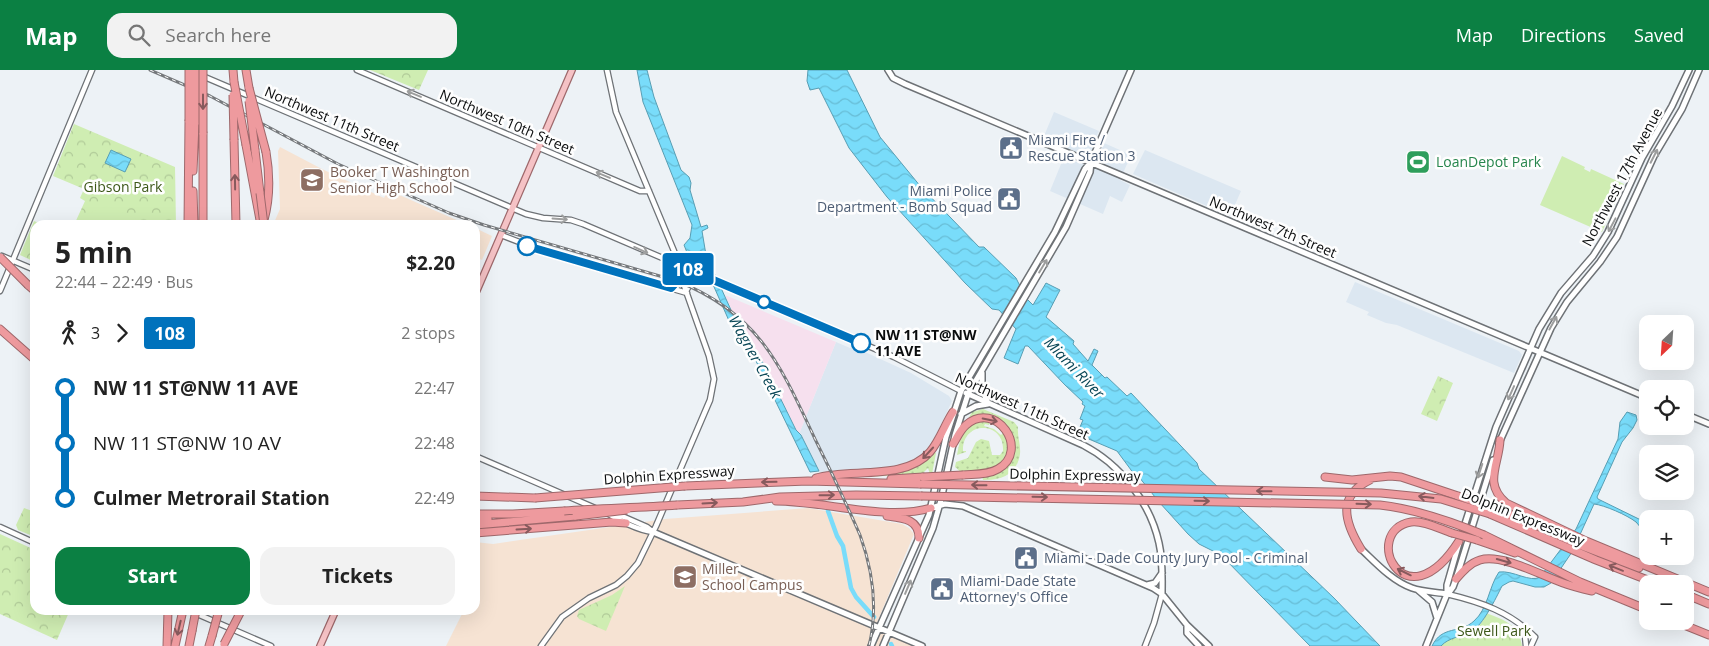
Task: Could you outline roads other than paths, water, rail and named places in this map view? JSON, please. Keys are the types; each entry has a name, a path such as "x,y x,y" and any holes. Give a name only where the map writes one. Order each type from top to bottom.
{"highway":[{"path":"189,70 194,220"},
{"path":"188,220 195,70"},
{"path":"203,70 203,220"},
{"path":"233,70 236,220"},
{"path":"246,70 266,152 269,174 269,192 263,220"},
{"path":"234,82 261,220"},
{"path":"249,88 249,108 262,220"},
{"path":"204,210 207,220"},
{"path":"0,256 30,285"},
{"path":"0,323 30,349"},
{"path":"0,329 30,356"},
{"path":"808,481 824,476 912,466 930,452 957,413"},
{"path":"921,480 990,472 1003,465 1010,452 1010,436 999,422 982,418 974,420 965,426 953,444"},
{"path":"1500,440 1500,449 1493,475 1494,486 1500,497 1562,538"},
{"path":"1325,478 1352,480 1390,476 1410,479 1458,496 1490,511 1524,520 1562,538 1584,544 1709,594"},
{"path":"1360,549 1349,530 1346,512 1354,492 1361,485 1378,477"},
{"name":"Dolphin Expressway","path":"480,496 535,498 685,486 808,481 921,480 1381,493 1442,499 1490,511"},
{"name":"Dolphin Expressway","path":"480,514 744,502 780,497 818,495 1380,505 1400,507 1435,516 1484,535 1616,598 1639,607"},
{"path":"744,502 810,502 868,510 900,512 931,508"},
{"path":"480,525 576,516 647,507"},
{"path":"868,510 910,520 918,529 920,538"},
{"path":"480,520 505,517 513,514"},
{"path":"480,533 612,522 626,523"},
{"path":"1459,541 1443,564 1421,576 1404,574 1395,568 1390,558 1388,546 1391,537 1398,529 1410,522 1452,532 1533,558"},
{"name":"Dolphin Expressway","path":"1562,538 1574,550 1639,576"},
{"path":"1584,544 1658,575"},
{"path":"1456,579 1474,562 1488,558 1504,560 1555,580 1616,598"},
{"path":"1694,589 1709,594"},
{"path":"1694,598 1709,604"},
{"path":"167,646 168,615"},
{"path":"175,646 182,615"},
{"path":"189,646 195,615"},
{"path":"209,646 218,615"},
{"path":"224,645 238,615"},
{"path":"1694,629 1709,635"}],"main road":[{"path":"480,283 572,70"},
{"path":"883,646 927,544 940,505 953,444 961,391 1052,238 1085,169 1091,162 1131,70"},
{"name":"Northwest 17th Avenue","path":"1426,646 1447,594 1447,585 1459,541 1496,427 1530,348 1554,303 1593,256 1608,232 1642,158 1672,106 1689,70"},
{"name":"Northwest 17th Avenue","path":"1447,594 1454,587 1500,440 1539,352 1567,302 1595,269 1613,243 1627,217 1654,156 1682,109 1699,70"},
{"name":"Northwest 7th Street","path":"889,73 905,84 1639,394"},
{"path":"871,646 920,538 931,508 942,451 957,413 1074,212 1090,172 1091,162"},
{"path":"957,413 988,404 982,389 982,371"},
{"name":"Northwest 11th Street","path":"961,391 1072,440 1099,455 1127,480 1146,510 1155,530 1159,544 1162,594"},
{"path":"1694,418 1709,424"},
{"path":"931,508 940,505 958,505 1147,585 1162,594 1187,625 1209,646"},
{"path":"654,532 922,646"},
{"path":"1360,549 1397,581 1417,589 1447,594"},
{"path":"1147,585 1155,583 1162,572"},
{"path":"1417,589 1432,602 1438,620"},
{"path":"320,646 334,615"},
{"path":"1187,625 1187,633 1199,646"}],"street":[{"path":"0,291 92,70"},
{"name":"Northwest 11th Street","path":"189,70 513,208 539,218 579,223 894,357 961,391"},
{"name":"Northwest 10th Street","path":"357,70 640,190 649,191"},
{"path":"541,646 562,616 589,598 616,585 638,563 654,532 710,400 714,385 714,373 709,356 681,277 674,251 616,112 607,70"},
{"path":"501,235 540,250 686,292"},
{"path":"0,256 30,268"},
{"path":"686,292 692,281 702,275"},
{"path":"671,288 681,277"},
{"path":"480,458 626,523 645,531 654,532"},
{"path":"609,514 617,513 647,526 654,532"},
{"path":"0,527 30,541"},
{"path":"1145,646 1162,594"},
{"path":"1447,594 1493,607 1510,616 1534,637"},
{"path":"200,615 271,646"},
{"path":"1519,623 1526,638 1526,646"},
{"path":"1526,638 1534,637"},
{"path":"1531,646 1534,637"}],"water":[{"name":"Wagner Creek","path":"637,70 647,70 654,97 681,170 689,177 691,183 690,190 701,227 707,225 708,228 702,231 706,255 741,332 762,361 796,430 801,435 819,471 810,472 755,359 739,339 730,323 704,260 688,255 684,245 690,238 692,225 643,102"},
{"name":"Miami River","path":"808,70 847,70 880,137 921,187 979,247 984,247 1016,278 1026,298 1033,305 1046,283 1060,290 1046,317 1074,341 1073,344 1088,361 1094,349 1098,351 1092,365 1127,396 1131,393 1197,463 1199,469 1334,598 1380,646 1310,646 1221,555 1199,544 1188,534 1139,477 1134,474 1117,451 1077,434 1083,420 1080,419 1085,406 1082,404 1083,402 1028,346 1025,346 1018,364 1004,358 1016,329 999,310 992,309 965,283 887,197 849,148 819,88 810,90 807,81"},
{"path":"111,150 131,159 125,172 105,163"},
{"path":"1627,412 1636,415 1637,420 1622,442 1597,497 1639,519 1639,526 1627,516 1594,504 1572,552 1551,583 1544,587 1535,587 1513,581 1509,582 1502,586 1489,611 1476,628 1441,646 1432,646 1441,635 1469,625 1479,616 1499,572 1526,578 1540,577 1576,529 1618,439 1620,422"}],"waterway":[{"name":"Wagner Creek","path":"828,511 837,536 843,546 851,588 856,597 874,617"}],"railway":[{"path":"150,70 210,96 338,164 449,213 469,220"},
{"path":"480,224 677,281 705,294 728,309 764,344 790,387 860,535 868,562 873,590 874,604 869,646"}],"place":[{"name":"Miami Fire / Rescue Station 3","path":"1011,148"},
{"name":"LoanDepot Park","path":"1418,162"},
{"name":"Booker T Washington Senior High School","path":"312,180"},
{"name":"Miami Police Department - Bomb Squad","path":"1009,199"},
{"name":"NW 11 ST@NW 11 AVE","path":"861,343"},
{"name":"Miami - Dade County Jury Pool - Criminal","path":"1026,558"},
{"name":"Miller School Campus","path":"685,577"},
{"name":"Miami-Dade State Attorney's Office","path":"942,589"}],"park label":[{"name":"Gibson Park","path":"123,187"},
{"name":"Sewell Park","path":"1494,631"}]}
